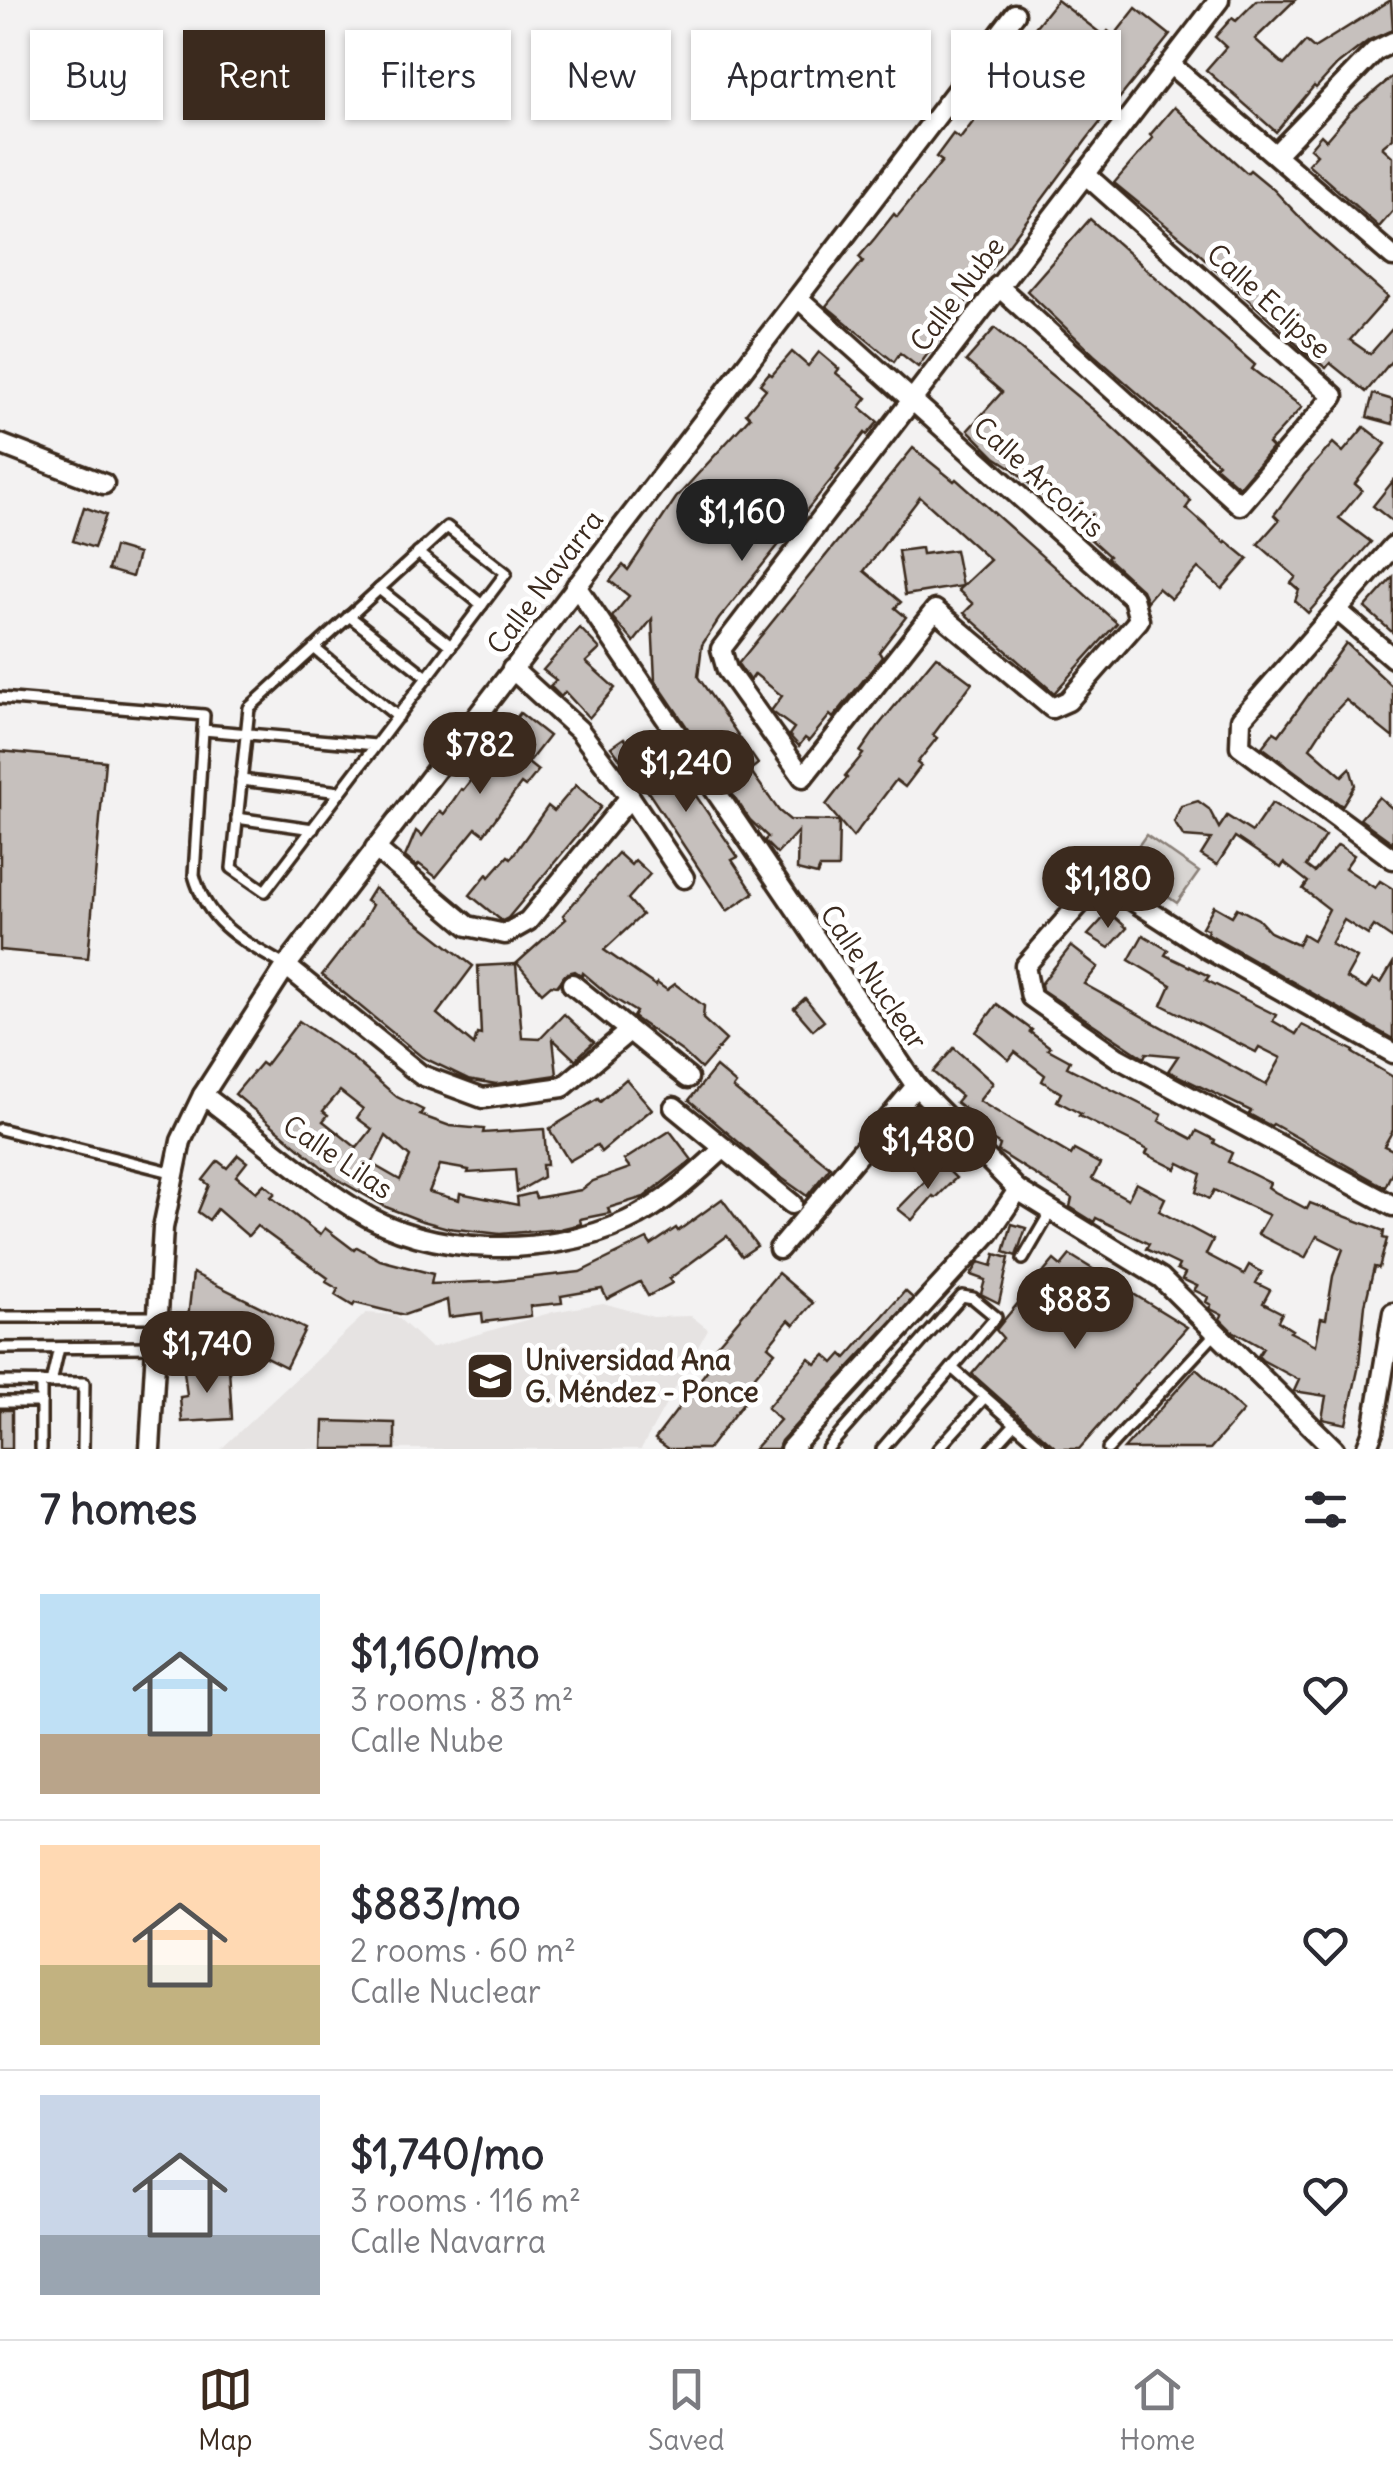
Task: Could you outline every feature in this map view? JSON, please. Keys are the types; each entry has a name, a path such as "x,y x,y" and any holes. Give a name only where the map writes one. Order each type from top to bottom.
{"street":[{"name":"Calle Nube","path":"1052,708 935,610 802,776 727,670 721,649 1219,0"},
{"name":"Calle Navarra","path":"150,1449 163,1228 181,1141 203,1094 286,966 1015,14"},
{"path":"1276,154 1376,51 1393,42"},
{"path":"1171,65 1390,248"},
{"name":"Calle Eclipse","path":"998,286 1240,505 1334,396 1085,174"},
{"name":"Calle Arcoíris","path":"798,298 1133,598 1139,620 1068,701 1052,708"},
{"path":"0,444 104,484"},
{"path":"1393,546 1241,720 1240,746 1393,859"},
{"name":"Calle Nuclear","path":"576,586 916,1086 1018,1190 1161,1278 1334,1449"},
{"path":"1337,610 1393,658"},
{"path":"512,669 579,730 684,878"},
{"path":"375,848 468,926 505,934 528,921 630,797"},
{"path":"1393,1053 1208,949 1112,887 1090,892 1025,966 1031,998 1118,1058 1393,1206"},
{"path":"286,966 420,1075 483,1098 563,1086 629,1031"},
{"path":"572,984 688,1078"},
{"path":"780,1249 916,1086"},
{"name":"Calle Lilas","path":"203,1094 357,1211 413,1235 476,1248 562,1242 626,1222 680,1188 724,1148"},
{"path":"674,1107 792,1204"},
{"path":"790,1449 989,1233 1018,1190"},
{"path":"1366,1449 1373,1430 1393,1313"}],"lane":[{"path":"446,527 506,573 265,891 232,868 249,708 418,553 446,527"},
{"path":"418,553 482,605"},
{"path":"379,589 451,646"},
{"path":"349,616 428,677"},
{"path":"314,648 398,716"},
{"path":"0,698 204,715 194,874 199,893 212,915 235,936 286,966"},
{"path":"203,730 376,746"},
{"path":"241,780 340,792"},
{"path":"237,818 312,828"},
{"path":"0,1128 175,1173"},
{"path":"1022,1258 1052,1211"},
{"path":"826,1449 966,1296 996,1317 882,1449"},
{"path":"0,1317 158,1316"},
{"path":"1108,1449 1216,1332"},
{"path":"0,1348 156,1347"},
{"path":"40,1449 41,1402 60,1348"},
{"path":"952,1368 1044,1449"},
{"path":"0,1382 84,1383 83,1449"},
{"path":"938,1449 985,1397"},
{"path":"0,1402 41,1402"},
{"path":"992,1449 1015,1424"}],"shaded area":[{"path":"1146,835 1199,872 1177,903 1124,866"},
{"name":"Universidad Ana G. Méndez - Ponce","path":"603,1303 653,1317 691,1316 708,1329 641,1449 221,1449 366,1313 395,1315 431,1348 553,1312"}],"building":[{"path":"1057,0 1096,30 1033,30"},
{"path":"1257,0 1295,0 1255,39 1284,65 1306,41 1314,48 1391,0 1393,30 1369,40 1337,65 1276,132 1206,70 1226,47 1215,37 1232,18 1236,21"},
{"path":"1136,8 1170,35 1121,96 1119,30"},
{"path":"1393,76 1393,138 1382,147 1393,157 1393,211 1379,227 1308,164 1317,154 1310,148 1321,135 1326,140 1350,112"},
{"path":"1174,107 1247,173 1250,170 1273,189 1314,232 1388,297 1350,340 1370,354 1393,328 1393,359 1366,392 1330,363 1326,368 1307,354 1190,245 1114,183"},
{"path":"975,120 1102,120 918,367 900,353 894,362 826,306 863,261 859,257 942,161 936,157 953,134 960,139"},
{"path":"1090,219 1255,365 1252,369 1302,407 1268,444 1272,448 1239,487 1215,466 1218,463 1027,291"},
{"path":"995,328 1096,412 1191,501 1186,508 1248,559 1222,589 1198,568 1171,599 1158,588 1147,601 1142,590 1109,556 968,430 1002,392 966,361"},
{"path":"792,352 808,366 819,352 839,369 836,373 867,398 860,407 878,422 865,433 719,619 702,645 698,677 758,764 750,770 779,811 790,820 839,821 838,868 820,868 817,875 797,870 798,831 777,854 764,841 768,837 750,820 655,680 652,619 634,642 612,617 629,596 610,581 623,565 628,570 676,498 750,417 746,413 766,389 760,384"},
{"path":"1373,394 1393,400 1393,424 1367,417"},
{"path":"1364,427 1386,444 1355,484 1362,490 1339,518 1371,542 1308,613 1295,601 1299,590 1291,583 1296,577 1258,544 1279,520 1274,515 1333,443 1343,452"},
{"path":"913,448 956,479 1117,623 1054,693 964,613 973,604 958,590 990,560 920,497 864,571 901,602 895,608 906,617 879,652 882,657 833,718 830,715 809,741 805,738 799,746 789,735 794,728 771,711 782,696 755,674 750,681 738,664"},
{"path":"1393,481 1393,522 1373,506"},
{"path":"84,507 106,515 94,548 73,541"},
{"path":"114,547 138,554 132,577 108,570"},
{"path":"921,548 922,554 955,550 962,586 905,595 898,551"},
{"path":"1393,577 1393,633 1365,608"},
{"path":"580,628 600,649 586,662 615,688 589,718 565,692 561,697 550,686 556,680 543,670"},
{"path":"1346,643 1393,687 1393,738 1346,700 1330,717 1310,748 1342,776 1350,768 1355,785 1342,806 1262,747 1274,732 1279,735"},
{"path":"936,656 972,683 933,735 937,738 917,763 921,766 905,787 896,780 853,837 826,805 879,725"},
{"path":"520,713 549,736 528,763 538,771 525,787 521,784 484,834 476,828 436,877 419,864 417,867 405,857 416,831 422,836 440,811 444,814 461,789 487,764"},
{"path":"657,729 688,773 683,777 738,857 732,860 754,893 727,911 635,772 632,774 611,747 624,738 632,748"},
{"path":"0,751 105,761 88,958 0,950"},
{"path":"576,785 601,807 502,921 470,895 487,874 489,877 508,856 511,858 548,806 554,811"},
{"path":"1379,797 1393,809 1393,843 1360,819"},
{"path":"1198,801 1209,809 1219,828 1227,816 1252,832 1272,803 1325,836 1306,866 1314,872 1338,845 1354,855 1345,868 1375,888 1380,881 1393,889 1393,939 1374,926 1368,935 1344,920 1331,944 1357,958 1346,978 1366,989 1373,979 1381,983 1393,963 1393,1039 1202,927 1214,906 1232,916 1237,908 1258,919 1270,932 1298,945 1303,934 1313,940 1329,909 1303,889 1308,882 1284,863 1281,868 1235,837 1217,865 1201,855 1211,839 1184,837 1174,822 1181,806"},
{"path":"618,853 631,865 635,860 650,874 628,899 642,915 604,950 656,986 657,983 667,990 675,984 704,1006 703,1019 726,1040 701,1069 633,1017 636,1012 583,973 567,973 557,986 551,985 542,993 517,963 566,919 563,915"},
{"path":"374,888 473,966 437,1014 474,1045 477,1034 481,1035 478,966 516,964 522,1038 540,1039 564,1014 594,1042 575,1060 553,1039 557,1075 496,1084 468,1079 422,1057 322,975 361,925 372,905 366,901"},
{"path":"1109,912 1127,928 1109,948 1088,935"},
{"path":"1143,935 1168,950 1165,955 1209,976 1206,980 1276,1015 1273,1021 1296,1034 1302,1025 1354,1051 1393,1077 1393,1130 1384,1146 1393,1150 1393,1170 1385,1187 1249,1114 1251,1111 1168,1071 1178,1056 1146,1053 1144,1058 1042,990 1041,984 1071,946 1098,967 1084,984 1266,1085 1281,1058 1259,1047 1256,1052 1162,1005 1171,985 1129,960"},
{"path":"805,998 824,1021 813,1030 794,1008"},
{"path":"997,1004 1032,1030 1048,1049 1070,1061 1067,1067 1162,1115 1159,1121 1193,1139 1197,1131 1215,1140 1232,1153 1228,1162 1270,1183 1268,1187 1275,1192 1307,1209 1310,1203 1384,1231 1383,1238 1387,1239 1379,1268 1374,1267 1365,1305 1359,1365 1346,1424 1322,1419 1326,1396 1294,1391 1299,1380 1262,1360 1258,1356 1263,1348 1231,1330 1220,1319 1222,1315 1209,1308 1208,1297 1182,1279 1185,1273 1177,1269 1179,1265 1146,1249 1149,1244 1096,1218 1094,1222 1070,1207 1072,1198 998,1151 1000,1145 978,1131 983,1123 956,1102 961,1096 933,1072 954,1048 993,1083 979,1101 1071,1155 1074,1150 1100,1164 1092,1179 1128,1199 1136,1183 1165,1198 1159,1211 1213,1240 1206,1254 1244,1274 1249,1265 1262,1272 1256,1283 1270,1290 1263,1303 1282,1313 1278,1321 1290,1332 1316,1345 1343,1249 1317,1236 1305,1258 1281,1246 1258,1234 1269,1215 1214,1190 1209,1199 1196,1192 1201,1174 1179,1163 1176,1169 1146,1154 1148,1150 1057,1101 1061,1093 1042,1081 1045,1075 1015,1052 1009,1060 976,1032"},
{"path":"299,1021 350,1056 397,1097 423,1110 420,1115 450,1126 484,1129 483,1133 544,1129 547,1165 542,1165 543,1177 517,1192 515,1170 468,1173 469,1170 440,1165 429,1192 459,1200 460,1193 518,1205 517,1197 534,1193 536,1198 581,1190 593,1181 630,1168 624,1160 670,1131 692,1160 644,1197 608,1208 610,1213 580,1219 581,1224 500,1234 448,1228 386,1207 335,1178 235,1094 261,1063 265,1066","holes":["340,1091 363,1109 357,1118 372,1129 357,1148 323,1121 328,1115 323,1111","386,1136 410,1157 400,1180 372,1164"]},
{"path":"716,1067 736,1084 733,1088 830,1167 807,1196 689,1100"},
{"path":"626,1079 652,1109 601,1152 597,1145 569,1161 549,1129 598,1099 600,1102"},
{"path":"238,1155 247,1162 236,1176 256,1192 264,1184 275,1193 271,1197 320,1235 325,1228 354,1250 357,1247 380,1260 433,1274 431,1284 580,1272 647,1239 651,1245 722,1199 757,1246 742,1256 727,1236 669,1279 672,1283 648,1296 640,1282 607,1299 602,1289 561,1296 562,1303 530,1306 531,1316 483,1322 482,1313 449,1317 447,1300 404,1315 355,1303 353,1306 335,1295 338,1289 326,1282 328,1278 257,1226 248,1236 217,1209 209,1220 198,1212 209,1185 203,1180 218,1161 227,1168"},
{"path":"942,1164 956,1178 912,1220 898,1209"},
{"path":"1012,1224 1026,1228 1016,1256 1004,1252"},
{"path":"995,1254 1009,1258 999,1303 981,1294 985,1280 971,1275 979,1262 992,1266"},
{"path":"1070,1255 1187,1327 1079,1449 1057,1449 972,1374 1003,1338 996,1330 1004,1320 1054,1260 1061,1266"},
{"path":"193,1273 305,1329 286,1367 188,1318"},
{"path":"778,1273 813,1303 794,1325 789,1320 768,1346 775,1352 750,1382 756,1386 708,1449 669,1449 655,1439 722,1351 716,1346"},
{"path":"905,1291 913,1298 781,1441 778,1449 754,1449 780,1420 767,1408 809,1358 816,1364 825,1355 834,1363 842,1354 846,1358"},
{"path":"173,1314 188,1314 187,1355 172,1354"},
{"path":"229,1368 232,1419 182,1422 180,1397 187,1396 184,1371"},
{"path":"1196,1369 1243,1411 1210,1449 1124,1449"},
{"path":"0,1410 12,1410 12,1449 0,1449"},
{"path":"324,1421 395,1423 395,1449 323,1449"}],"place":[{"name":"Universidad Ana G. Méndez - Ponce","path":"490,1376"}]}
